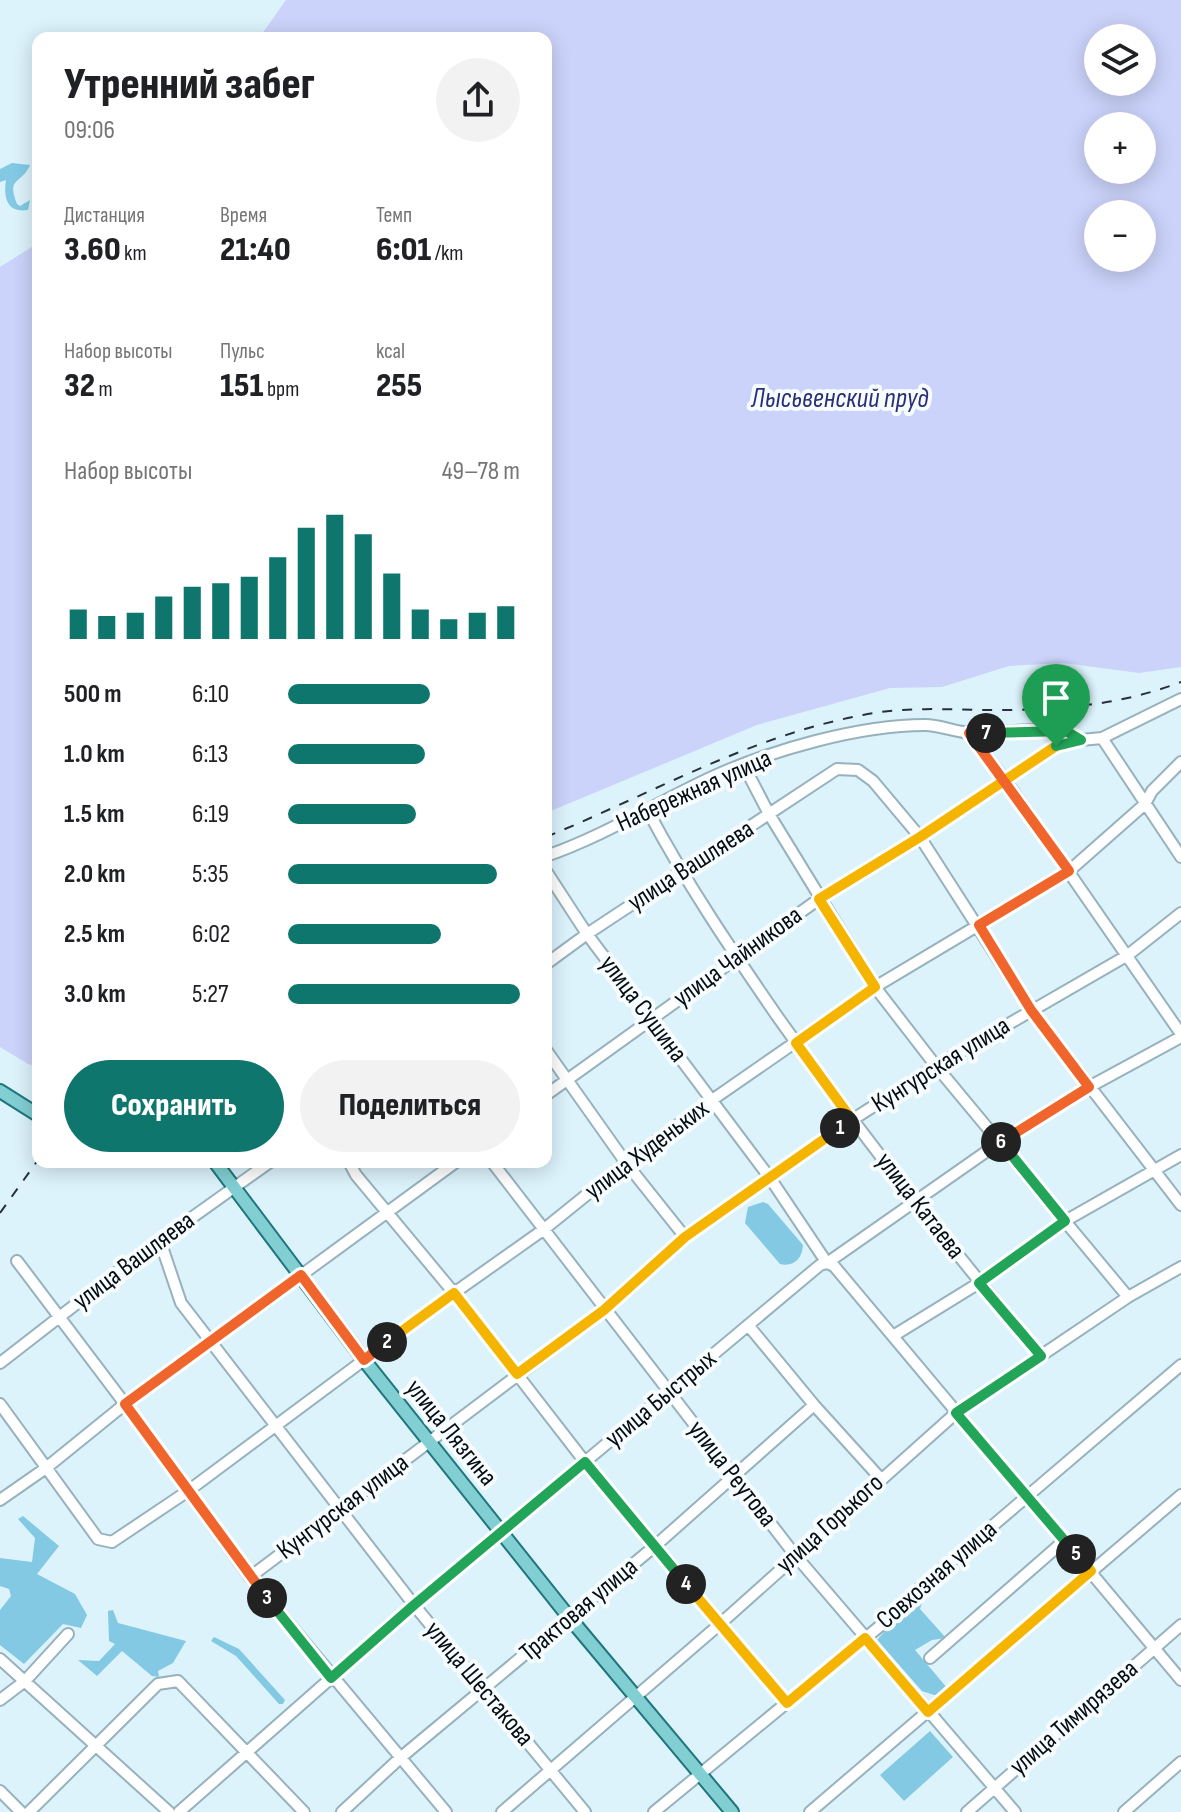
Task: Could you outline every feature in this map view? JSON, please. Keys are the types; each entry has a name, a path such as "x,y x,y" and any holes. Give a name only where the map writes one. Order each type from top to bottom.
{"main road":[{"path":"0,1091 32,1111"},
{"name":"улица Лязгина","path":"220,1168 364,1360 568,1616 732,1812"}],"street":[{"path":"1181,699 1102,738 1181,857"},
{"name":"Набережная улица","path":"552,853 743,764 834,737 927,725 969,733 1066,731 1081,740"},
{"path":"969,733 1128,955 1181,1036"},
{"name":"улица Чайникова","path":"552,1090 819,899 920,837 1056,746 1102,738"},
{"name":"улица Худеньких","path":"46,1468 98,1539 112,1542 188,1491 543,1230 626,1163 712,1100 875,987 1069,871 1145,804 1152,791 1181,762"},
{"path":"743,764 819,899 875,987 936,1066 1128,1297"},
{"name":"улица Вашляева","path":"552,960 837,769 858,770 873,781 920,837"},
{"name":"улица Катаева","path":"648,811 680,872 796,1043 979,1283 1041,1356"},
{"path":"920,837 1031,1010 1181,1205"},
{"name":"улица Сушина","path":"552,880 587,934 770,1178 827,1263 834,1266 893,1336"},
{"name":"Кунгурская улица","path":"250,1577 604,1310 685,1237 852,1120 936,1066 1128,955 1181,913"},
{"name":"улица Быстрых","path":"179,1812 414,1605 820,1265 1000,1142 1089,1087 1181,1036"},
{"path":"552,1058 626,1163 685,1237"},
{"path":"1181,1155 1065,1221 979,1283 893,1336 1181,1680"},
{"name":"улица Вашляева","path":"0,1363 261,1168"},
{"path":"352,1168 585,1462 787,1703"},
{"path":"0,1500 46,1468 125,1404 448,1168"},
{"name":"улица Реутова","path":"496,1168 795,1555 1015,1812"},
{"name":"улица Шестакова","path":"160,1241 181,1303 414,1605 585,1812"},
{"path":"17,1261 250,1577 331,1678 446,1812"},
{"name":"улица Горького","path":"502,1812 720,1624 956,1413 1128,1297 1181,1267"},
{"path":"748,1325 881,1479"},
{"name":"Совхозная улица","path":"654,1812 865,1638 1181,1365"},
{"path":"0,1404 46,1468"},
{"name":"Трактовая улица","path":"342,1812 399,1759 655,1546 814,1405"},
{"path":"810,1812 1181,1495"},
{"path":"930,1658 1065,1540"},
{"name":"улица Тимирязева","path":"967,1812 1181,1625"},
{"path":"0,1700 25,1681 68,1634"},
{"path":"0,1659 169,1812"},
{"path":"29,1812 158,1684 178,1681 304,1812"},
{"path":"1124,1812 1181,1762"},
{"path":"0,1791 21,1812"}],"shaded area":[{"path":"12,163 30,165 13,189 20,206 30,200 28,210 16,209 8,204 6,180 0,182 0,169"},
{"path":"763,1202 803,1245 799,1258 793,1263 780,1264 745,1223 748,1207"},
{"path":"23,1516 59,1546 37,1574 75,1594 87,1615 81,1628 63,1624 24,1664 0,1645 0,1610 11,1596 9,1589 0,1586 0,1558 32,1562 35,1538 18,1519"},
{"path":"916,1596 923,1599 920,1609 946,1638 932,1640 915,1650 948,1689 940,1697 922,1691 877,1640"},
{"path":"113,1610 118,1623 186,1641 173,1663 158,1671 159,1677 152,1676 122,1651 97,1676 78,1660 99,1661 115,1644 109,1641 108,1611"},
{"path":"214,1637 239,1649 285,1700 283,1704 279,1704 236,1656 211,1641"},
{"path":"930,1731 953,1757 904,1801 880,1775"}],"water":[{"name":"Лысьвенский пруд","path":"286,0 1181,0 1181,667 1139,673 1064,663 1009,666 942,687 890,688 757,725 552,810 552,32 263,32"},
{"path":"32,247 32,1065 0,1047 0,267"}],"railway":[{"path":"552,834 741,751 821,725 896,710 1020,710 1090,705 1136,696 1181,682"},
{"path":"0,1213 32,1168"}],"route":[{"path":"1056,746 1005,780 920,837 819,899 875,987 796,1043 852,1120 685,1237 604,1310 517,1374 454,1293 364,1360 301,1275 125,1404 250,1577 331,1678 585,1462 787,1703 865,1638 928,1712 1091,1571 956,1413 1041,1356 979,1283 1065,1221 1000,1142 1089,1087 1031,1010 979,925 1069,871 1005,780 969,733 1066,731 1081,740 1056,746"}]}
